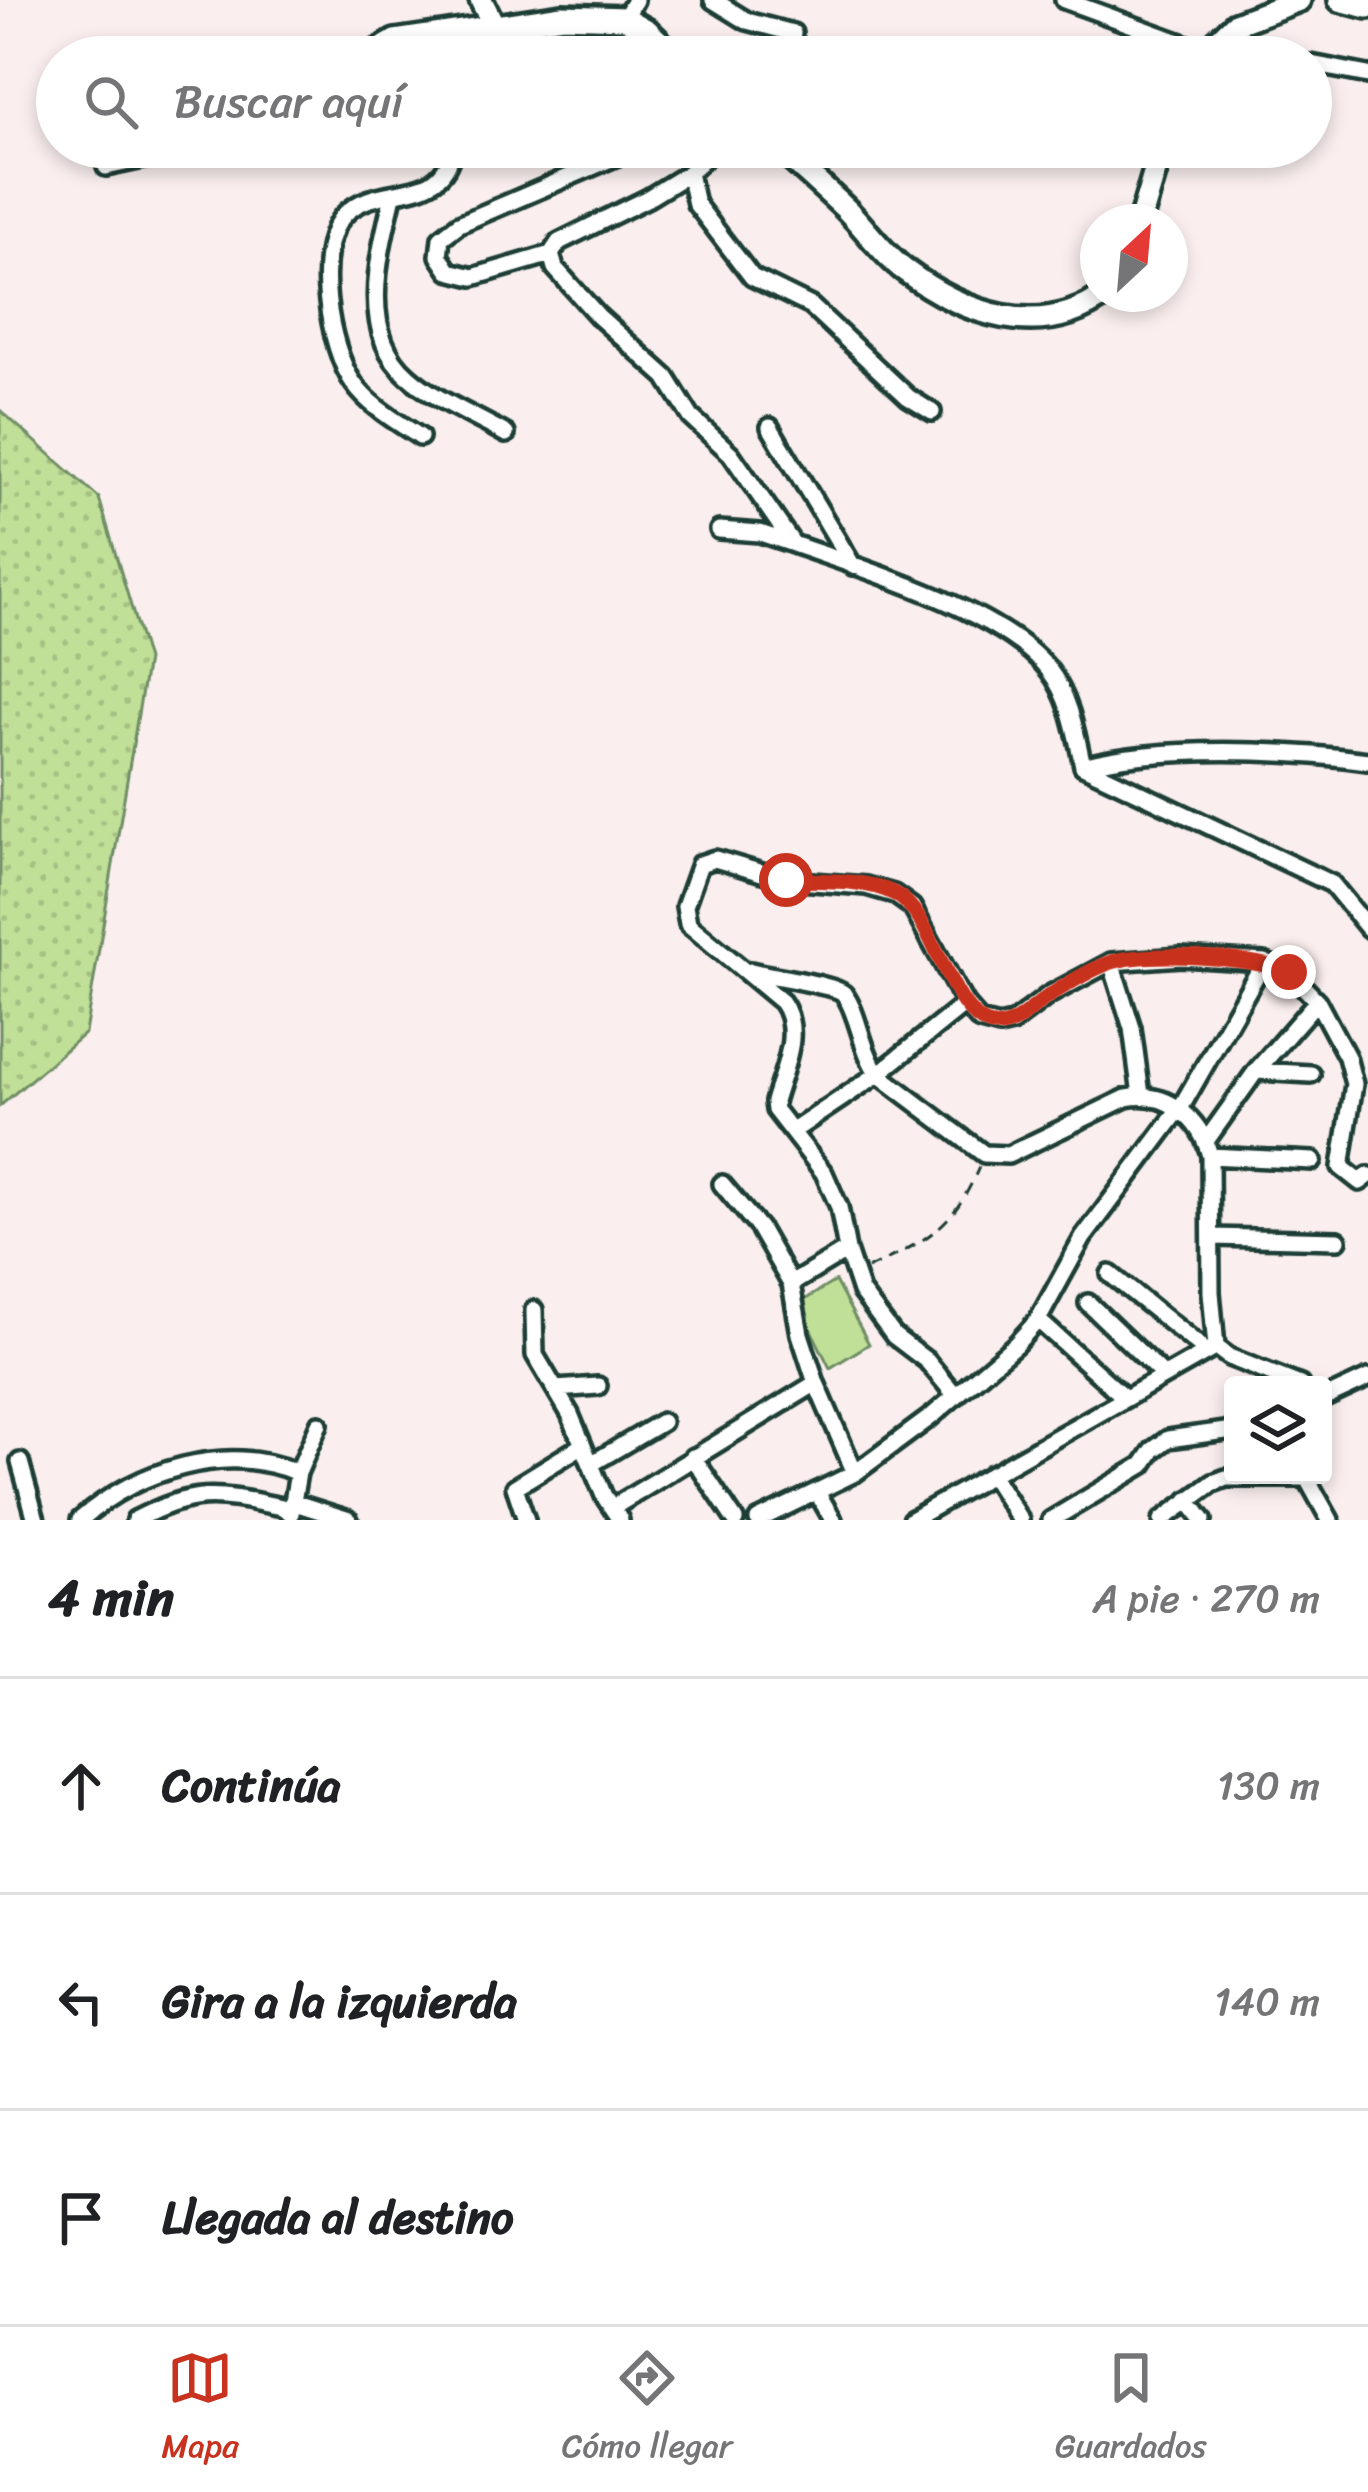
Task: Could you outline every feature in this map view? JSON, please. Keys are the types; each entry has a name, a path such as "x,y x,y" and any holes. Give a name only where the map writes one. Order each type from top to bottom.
{"street":[{"path":"481,0 494,26"},
{"path":"713,0 747,21 794,33"},
{"path":"1064,0 1156,36"},
{"path":"1222,35 1235,24 1299,0"},
{"path":"1340,0 1368,7"},
{"path":"431,36 630,9 653,36"},
{"path":"1332,68 1368,74"},
{"path":"420,437 353,383 337,342 326,248 335,226 361,202 437,182 447,168"},
{"path":"590,168 459,224 441,238 440,256 449,271 464,278 551,254 559,242 693,168"},
{"path":"801,168 902,268 956,299 1017,322 1054,320 1080,310"},
{"path":"1145,204 1156,168"},
{"path":"688,173 696,203 752,277 811,306 908,397 932,412"},
{"path":"393,196 377,313 386,345 409,378 506,434"},
{"path":"551,254 555,268 598,316 665,377 691,417 731,454 793,544"},
{"path":"770,427 853,566"},
{"path":"719,530 760,533 793,544 988,620 1049,670 1071,712 1083,766"},
{"path":"1083,766 1120,758 1224,753 1305,753 1368,761"},
{"path":"1083,766 1332,884 1368,928"},
{"path":"956,1396 927,1361 894,1336 861,1292 839,1207 824,1173 775,1111 773,1102 793,1033 791,1015 688,924 685,905 700,864 715,859 786,880 866,886 894,894 912,907 965,1004 980,1021 999,1026 1111,962 1181,957 1264,962 1289,972 1317,1001 1347,1057 1354,1084 1341,1167 1360,1182 1368,1176"},
{"path":"1111,962 1132,1028 1142,1095"},
{"path":"758,1520 855,1473 1016,1345 1038,1320 1082,1238 1181,1108 1264,962"},
{"path":"742,968 784,981 833,986 844,994 866,1058 878,1074 985,1154 1008,1155 1100,1109 1142,1095 1181,1108 1208,1148 1213,1238 1211,1349"},
{"path":"1208,1148 1256,1071 1317,1001"},
{"path":"794,1131 878,1074 965,1004"},
{"path":"1256,1071 1311,1074"},
{"path":"1208,1148 1313,1161"},
{"path":"722,1184 759,1228 791,1284 816,1383 855,1473"},
{"path":"1213,1238 1339,1240"},
{"path":"791,1284 847,1250"},
{"path":"1110,1274 1211,1349 1277,1376"},
{"path":"1088,1303 1164,1376"},
{"path":"533,1310 535,1355 556,1389 614,1516 693,1457 816,1383"},
{"path":"1038,1320 1125,1398"},
{"path":"911,1520 1211,1349"},
{"path":"1332,1396 1368,1378"},
{"path":"556,1389 598,1386"},
{"path":"591,1463 662,1422"},
{"path":"291,1512 298,1473 319,1424"},
{"path":"1051,1520 1143,1465 1168,1438 1224,1431"},
{"path":"526,1520 514,1486 583,1445"},
{"path":"693,1457 734,1520"},
{"path":"20,1462 36,1520"},
{"path":"80,1520 104,1499 170,1470 240,1462 275,1464 298,1473"},
{"path":"992,1474 1020,1520"},
{"path":"1162,1520 1224,1479"},
{"path":"1309,1484 1330,1520"},
{"path":"817,1492 833,1520"},
{"path":"135,1520 168,1503 206,1494 349,1520"},
{"path":"1188,1500 1203,1520"}],"path":[{"path":"855,1275 932,1237 966,1197 985,1154"}],"green space":[{"path":"0,410 99,498 147,660 85,1033 0,1106"},
{"path":"835,1281 869,1344 830,1368 798,1304"}],"route":[{"path":"786,880 866,886 894,894 912,907 965,1004 980,1021 999,1026 1111,962 1181,957 1264,962 1289,972"}]}
